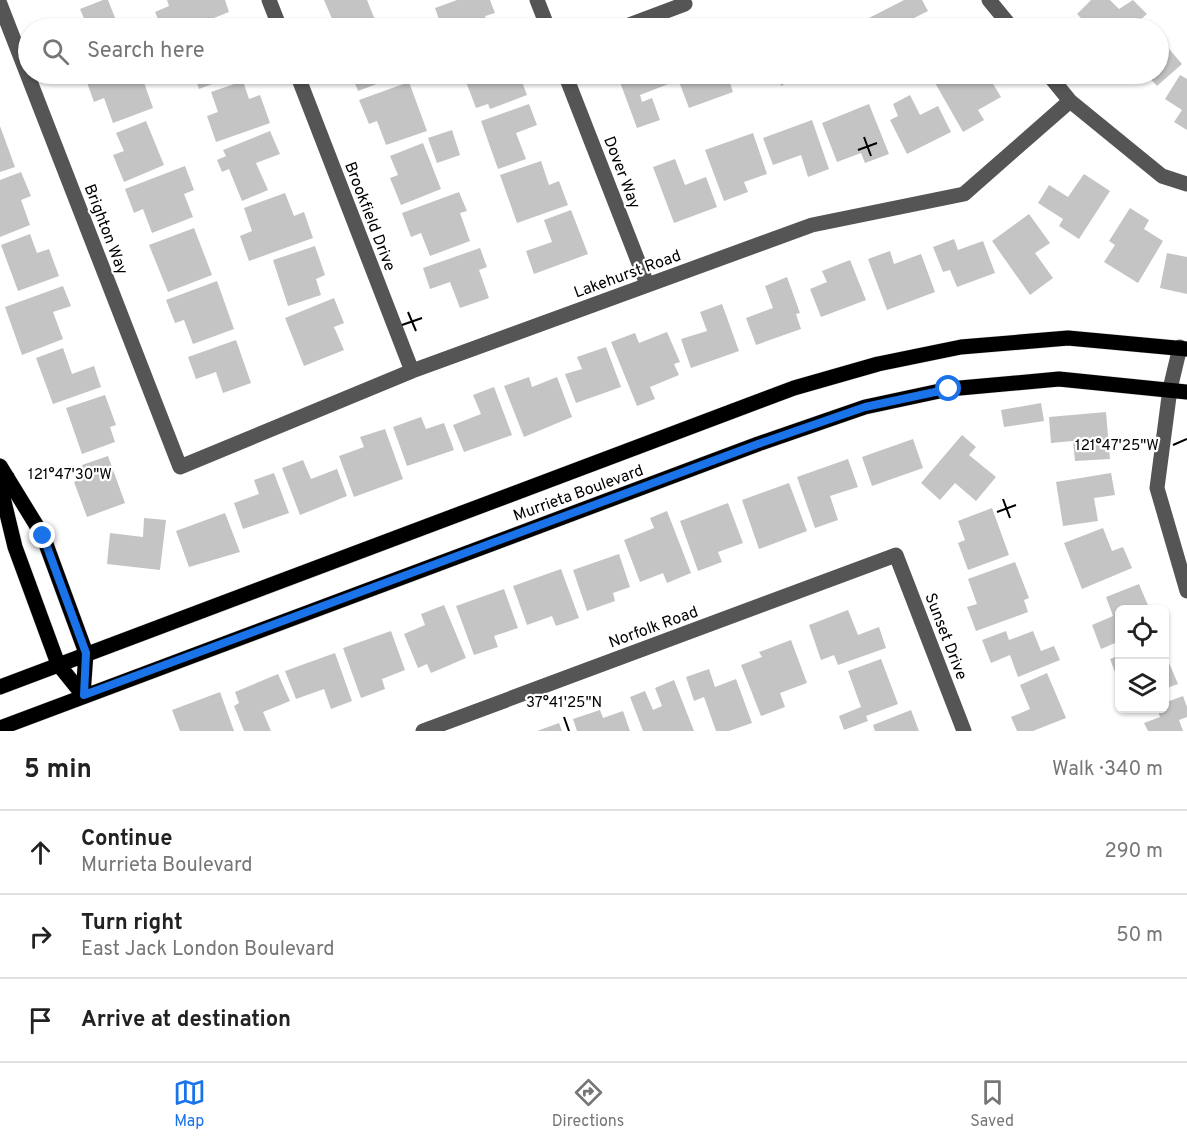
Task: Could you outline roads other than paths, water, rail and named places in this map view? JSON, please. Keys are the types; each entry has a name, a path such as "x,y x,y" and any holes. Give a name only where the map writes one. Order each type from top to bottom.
{"main road":[{"name":"Murrieta Boulevard","path":"0,687 783,392 878,364 961,347 1068,338 1184,348"},
{"name":"Murrieta Boulevard","path":"0,728 758,444 865,407 949,389 1059,379 1187,392"},
{"path":"0,466 43,536 86,653 84,695"},
{"path":"0,485 15,547 58,664 84,695"}],"street":[{"path":"269,0 276,18"},
{"path":"537,0 544,18"},
{"path":"989,0 1004,18"},
{"name":"Brighton Way","path":"0,4 18,50"},
{"path":"648,18 685,4"},
{"name":"Brighton Way","path":"31,84 180,467"},
{"name":"Brookfield Drive","path":"301,84 412,371"},
{"name":"Dover Way","path":"569,84 647,284"},
{"path":"1056,84 1070,101 1162,176 1187,184"},
{"name":"Lakehurst Road","path":"180,467 412,371 812,225 964,195 1070,101"},
{"path":"1184,348 1170,389 1156,488 1187,591"},
{"name":"Norfolk Road","path":"423,731 896,555"},
{"name":"Sunset Drive","path":"896,555 964,731"}]}
